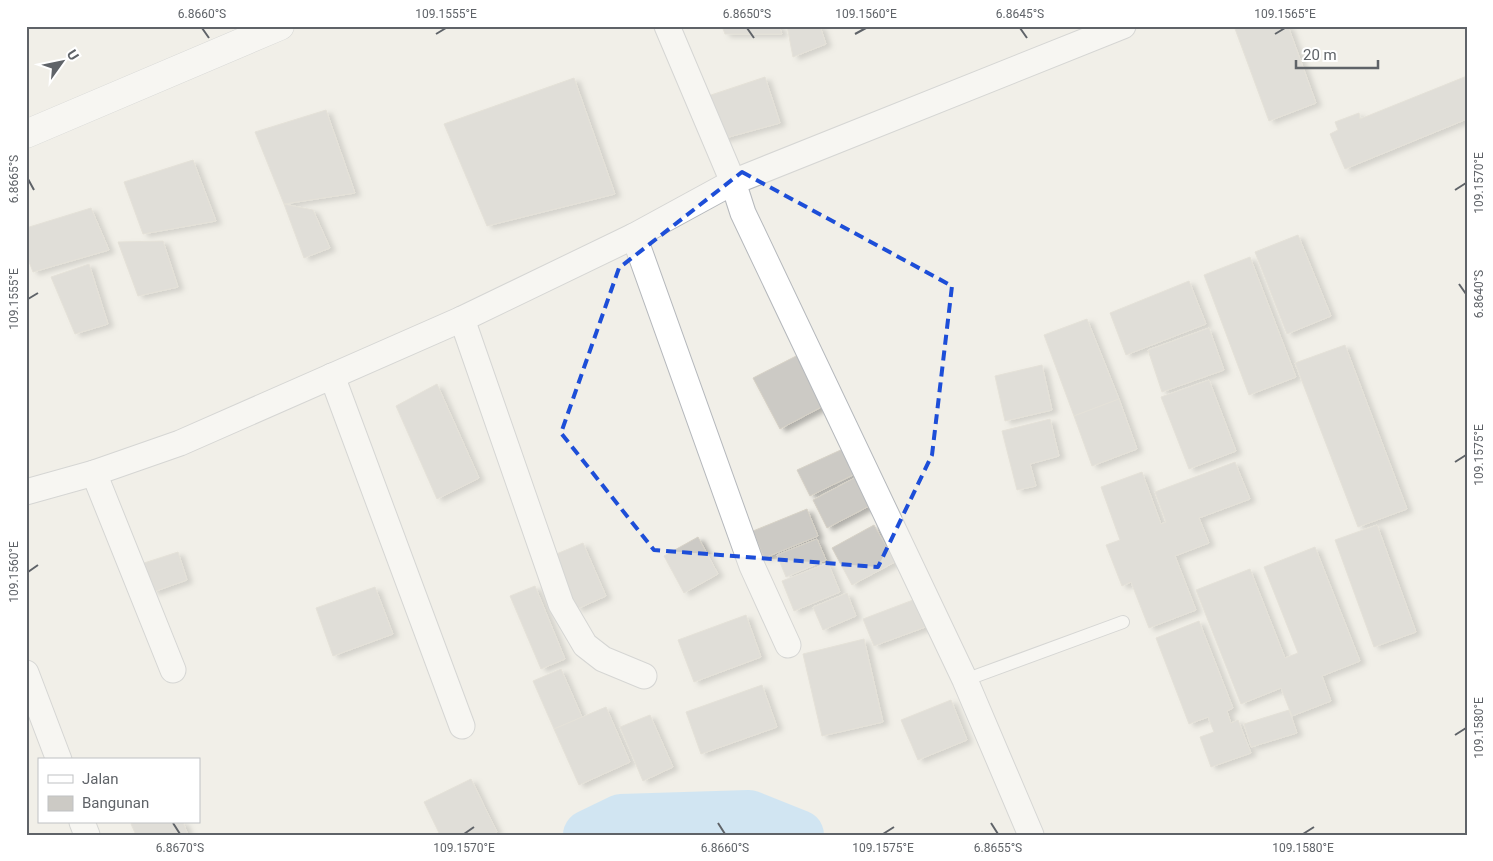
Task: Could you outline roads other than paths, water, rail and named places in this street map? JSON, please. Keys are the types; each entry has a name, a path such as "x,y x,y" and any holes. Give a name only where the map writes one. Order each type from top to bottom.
{"main road":[{"path":"26,134 280,26"}],"street":[{"path":"667,26 734,182 743,213 965,680 1032,835"},
{"path":"26,492 94,473 180,443 462,320 634,236 734,182 1123,26"},
{"path":"634,236 752,566 788,644"},
{"path":"462,320 561,604 585,645 603,659 644,676"},
{"path":"332,376 462,726"},
{"path":"94,473 173,670"},
{"path":"26,673 58,758"}],"lane":[{"path":"965,680 1123,622"}],"waterway":[{"path":"588,835 621,819 749,815 799,835"}]}
